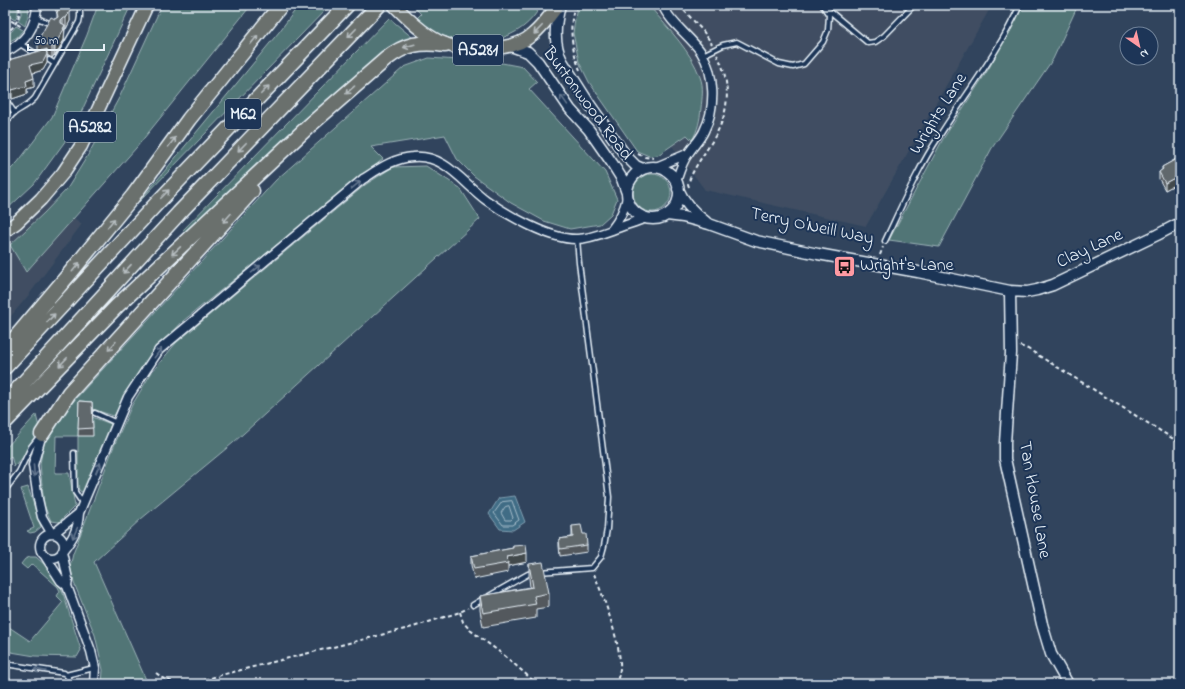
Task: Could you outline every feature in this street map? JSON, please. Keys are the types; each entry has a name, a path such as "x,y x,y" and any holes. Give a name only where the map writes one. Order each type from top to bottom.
{"highway":[{"path":"5,350 72,272 133,196 189,119 281,5"},
{"name":"M62","path":"5,367 158,202 347,5"},
{"name":"M62","path":"5,403 179,213 379,5"},
{"path":"5,422 117,306 309,126 394,53 402,48 420,44 430,43 444,45"},
{"path":"42,434 69,393 309,126"}],"main road":[{"name":"A5282","path":"5,231 16,223 41,199 63,173 81,146 146,5"},
{"name":"A5281","path":"394,5 412,23 427,35 444,45 472,50 485,50 511,46 531,36 559,5"}],"street":[{"path":"5,52 20,44 30,31 35,17 36,5"},
{"name":"Burtonwood Road","path":"559,5 555,36 558,53 562,61 590,105 626,156 636,166 643,169"},
{"path":"627,196 634,211 640,216 646,218 660,218 667,215 676,203 678,196 677,185 687,154 704,131 710,118 712,106 711,83 708,68 703,55 696,45 665,11 662,5"},
{"name":"Burtonwood Road","path":"511,46 528,52 541,66 570,109 589,130 612,163 622,179 627,196"},
{"path":"611,230 620,219 624,211 631,180 636,174 643,169 656,168 687,154"},
{"path":"45,556 49,558 56,557 63,552 73,538 78,526 79,513 128,397 159,350 363,178 390,162 413,157 435,160 454,171 487,200 516,218 551,234 566,238 577,240 588,238 646,218"},
{"path":"656,168 668,172 688,206 709,224"},
{"path":"667,215 683,217 709,224 756,241 1010,291"},
{"name":"Clay Lane","path":"1010,291 1032,291 1053,285 1157,236 1180,223"},
{"name":"Tan House Lane","path":"1010,291 1011,344 1004,443 1005,459 1042,624 1051,654 1068,684"},
{"path":"42,434 33,466 38,499 42,517 52,534 60,537 64,544 63,552 68,579 67,586 91,651 95,668 94,684"},
{"path":"67,586 61,581 45,556 41,549 41,541 79,513"}],"lane":[{"path":"5,126 14,112 24,108 35,98 80,17 80,5"},
{"path":"703,55 723,45 737,42 780,64 793,67 804,64 823,42 828,30 829,15 823,5"},
{"path":"823,5 868,43 875,42 884,36 914,5"},
{"name":"Wrights Lane","path":"885,241 907,194 939,136 985,69 1020,5"},
{"path":"35,17 55,26"},
{"path":"20,44 39,55"},
{"path":"48,60 55,64"},
{"path":"5,98 14,112"},
{"path":"473,605 528,574 542,571 592,568 601,557 608,529 609,497 577,240"},
{"path":"95,413 118,423"},
{"path":"5,490 19,472 31,447 42,434"},
{"path":"74,453 75,492 83,504"},
{"path":"5,664 64,673 66,675 95,668"},
{"path":"66,675 69,684"}],"path":[{"path":"5,34 16,23 20,13 20,5"},
{"path":"575,5 571,26 572,40 576,60 581,71"},
{"path":"679,5 708,38"},
{"path":"5,17 30,31"},
{"path":"5,90 19,86"},
{"path":"638,154 651,158 658,157"},
{"name":"Terry O'Neill Way","path":"880,255 887,256"},
{"path":"1011,344 1028,349 1180,443"},
{"path":"592,568 610,623 619,659 620,668 618,679 615,684"},
{"path":"191,684 196,684 228,673 413,627 460,612 473,605"},
{"path":"460,612 463,622 470,630 505,656 537,684"},
{"path":"156,673 163,678 178,684"}],"shaded area":[{"path":"623,5 992,5 866,226 705,190 619,75"},
{"path":"48,198 82,224 28,296 5,323 5,235"}],"green space":[{"path":"8,5 18,5 18,14 15,20 5,14 5,8"},
{"path":"21,5 29,5 25,26 18,21 21,14"},
{"path":"98,5 131,5 78,119 66,140 34,184 5,211 5,175 18,162 52,117 87,35"},
{"path":"162,5 250,5 136,148 26,272 10,245 67,189 88,155 120,96"},
{"path":"299,5 330,5 139,202 279,32"},
{"path":"412,5 541,5 533,18 510,35 496,40 467,42 453,40 439,35 430,29 416,19 421,14"},
{"path":"577,5 651,5 652,9 691,58 702,84 700,117 692,140 687,135 658,155 649,156 637,151 589,82 579,62 573,33"},
{"path":"1023,5 1078,5 1053,59 992,148 939,247 889,240 943,139 988,70"},
{"path":"389,18 413,38 187,234 183,230"},
{"path":"16,26 23,30 17,37 5,44 5,36"},
{"path":"429,58 502,63 523,67 537,82 529,89 605,172 617,199 611,214 600,224 570,229 544,221 511,203 474,176 457,159 445,135 371,147 383,159 183,321 150,357 136,376 114,416 92,409 92,417 111,424 88,489 84,493 77,487 78,436 56,436 55,473 69,473 75,506 59,522 51,521 44,505 40,464 45,437 59,417 276,180 404,67"},
{"path":"426,166 460,188 480,219 233,443 141,519 94,562 147,682 146,684 102,684 103,670 95,635 74,583 70,567 73,554 114,446 132,405 152,372 176,343 365,185 393,167"},
{"path":"652,174 662,177 668,183 671,193 668,203 662,209 652,212 642,209 636,203 633,193 636,183 642,177"},
{"path":"36,415 39,427 26,454 14,467 11,456 5,463 5,449"},
{"path":"28,487 41,527 35,532 30,533 27,531 34,528 21,489"},
{"path":"36,557 45,565 61,587 81,650 77,657 35,656 5,651 6,625 30,641 63,602 57,596 60,591 58,587 32,564 27,569 21,564 25,559"}],"water":[{"path":"515,496 525,522 513,530 500,529 489,514 499,498"}],"building":[{"path":"57,5 69,5 70,11 66,18 61,20 61,23 65,25 64,29 55,45 54,44 52,47 38,40 51,17 55,19 58,17"},
{"path":"47,49 47,54 43,62 30,65 34,78 26,81 27,86 12,90 7,72 5,73 5,61"},
{"path":"1180,157 1180,175 1165,183 1159,172 1163,169 1162,167"},
{"path":"79,401 92,402 93,428 78,429"},
{"path":"581,525 583,534 586,534 587,545 560,549 559,539 573,537 572,526"},
{"path":"526,545 527,553 507,557 508,563 474,569 471,556 513,548 513,546"},
{"path":"543,562 549,593 534,596 536,604 483,613 480,596 533,587 529,564"}],"place":[{"name":"Wright's Lane","path":"844,266"}]}
